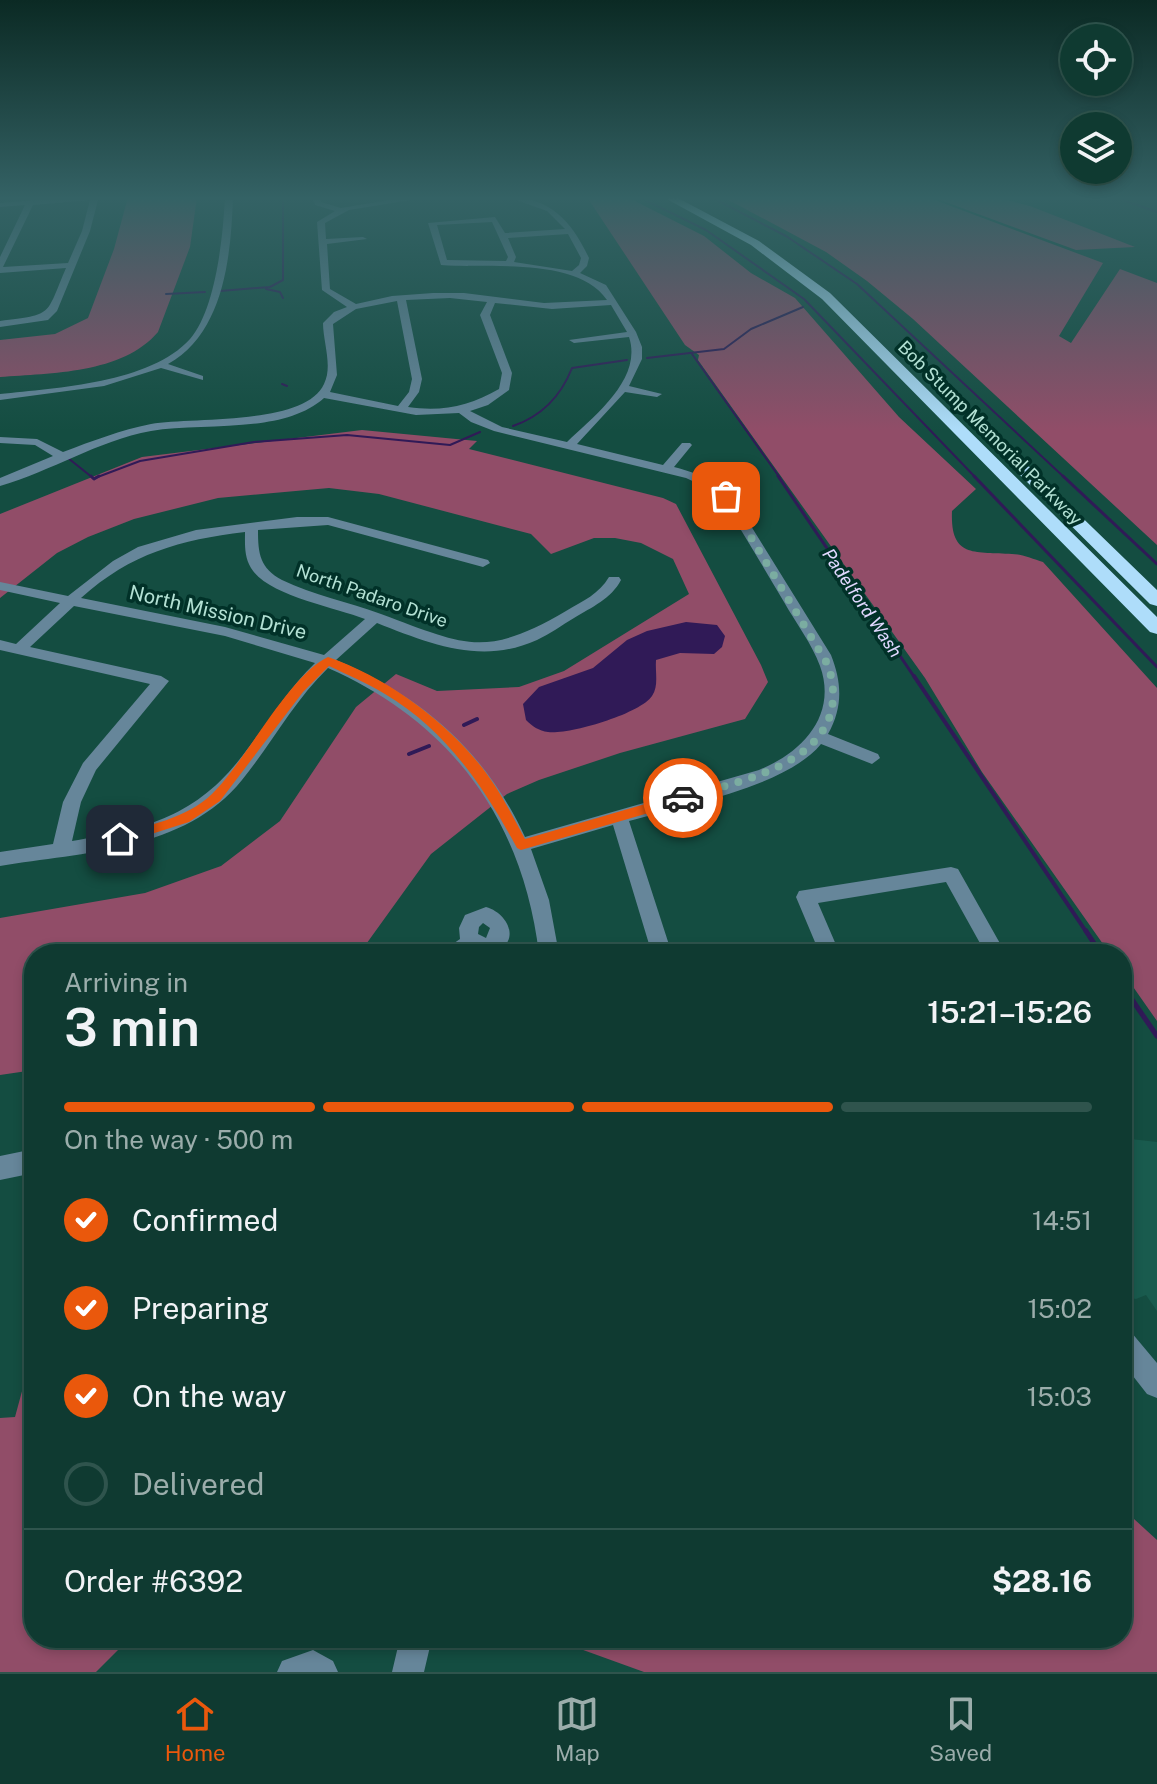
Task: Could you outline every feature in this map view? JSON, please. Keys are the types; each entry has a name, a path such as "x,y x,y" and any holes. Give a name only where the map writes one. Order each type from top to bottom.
{"highway":[{"name":"Bob Stump Memorial Parkway","path":"798,275 826,296 1157,628"},
{"name":"Bob Stump Memorial Parkway","path":"818,275 928,376"},
{"name":"Bob Stump Memorial Parkway","path":"1015,461 1157,600"}],"street":[{"path":"0,324 45,318 52,311 68,275"},
{"path":"0,397 89,387 158,364 195,338 217,275"},
{"path":"324,275 326,290 353,306"},
{"path":"569,446 621,388 637,362 637,344 612,302 600,285 576,275"},
{"path":"0,482 147,428 277,415 300,407 322,394 332,380 328,323 353,306 462,296 547,306 612,302"},
{"path":"401,300 417,379 414,392 401,409"},
{"path":"322,394 431,412 462,410 497,396 507,384 507,373 485,315 492,300"},
{"path":"574,340 632,334"},
{"path":"158,364 199,378"},
{"path":"621,388 657,394"},
{"path":"462,410 488,426 708,482 726,496 823,655 834,682 833,709 818,736 794,760 773,770 521,845"},
{"path":"0,440 37,442 64,457"},
{"path":"666,469 686,445"},
{"path":"19,649 101,575 143,550 196,534 309,521 339,522 483,563"},
{"name":"North Padaro Drive","path":"252,527 254,565 265,578 443,643 475,648 505,645 532,637 595,600 609,590 614,580"},
{"name":"North Mission Drive","path":"0,586 268,641 328,660 390,692 438,729 471,762 487,784 521,845 537,892 547,944"},
{"path":"0,859 120,839 185,819 216,798 299,689 376,617"},
{"path":"0,645 161,681 89,767 72,802 61,848"},
{"path":"818,736 872,758"},
{"path":"619,816 659,944"},
{"path":"826,944 806,897 951,874 990,944"},
{"path":"0,1168 24,1163"},
{"path":"1132,1353 1157,1384"},
{"path":"408,1672 414,1648"},
{"path":"293,1672 304,1666 313,1666 322,1672"}],"shaded area":[{"path":"104,275 179,275 158,332 143,346 106,364 85,369 0,377 0,340 55,334 88,318"},
{"path":"639,275 755,275 795,298 899,417 976,489 952,511 952,527 960,545 976,552 1016,554 1043,562 1157,688 1157,1021 1132,985 1132,944 1103,944 982,772 925,678 698,360 699,355 685,345"},
{"path":"859,275 1096,275 1059,336 1071,343 1116,275 1136,275 1157,283 1157,545 913,319"},
{"path":"362,430 477,441 469,449 663,498 676,504 768,682 745,719 620,753 507,794 431,854 366,944 24,944 24,1071 0,1075 0,918 145,893 221,866 280,821 356,707 396,674 437,691 519,687 564,671 689,594 673,559 641,543 594,538 551,554 531,534 379,494 329,488 218,498 134,519 57,553 0,598 0,514 142,457"},
{"path":"686,622 717,625 725,636 722,647 714,654 680,653 656,660 652,696 634,710 603,722 558,732 536,728 526,720 523,704 539,687 593,668 627,640 647,631"},
{"path":"1132,1139 1157,1142 1157,1311 1146,1295 1132,1298"},
{"path":"24,1384 24,1648 120,1648 96,1672 0,1672 0,1418 15,1417"},
{"path":"1132,1517 1157,1540 1157,1672 644,1672 578,1648 1132,1648"}],"waterway":[{"path":"220,291 270,287 283,280 283,275"},
{"path":"770,275 804,299 976,478"},
{"path":"844,275 1065,478"},
{"path":"266,289 280,292 283,298"},
{"path":"166,294 205,292"},
{"name":"Padelford Wash","path":"647,358 724,349 751,329 803,307"},
{"name":"Padelford Wash","path":"692,354 780,478"},
{"path":"513,426 542,411 562,387 572,368 627,360"},
{"path":"282,384 287,386"},
{"path":"97,477 140,461 254,442 347,435 450,445 480,432"},
{"path":"68,458 93,478"},
{"name":"Padelford Wash","path":"778,476 915,678"},
{"path":"974,476 1157,667"},
{"path":"1063,476 1157,564"},
{"path":"93,478 97,477"},
{"name":"Padelford Wash","path":"914,676 1087,933"},
{"path":"464,725 477,719"},
{"path":"409,754 429,746"},
{"name":"Padelford Wash","path":"1086,931 1094,944"},
{"name":"Padelford Wash","path":"1132,1000 1157,1036"}],"way so far":[{"path":"683,798 754,777 794,760 818,736 833,709 834,682 828,665 726,496"}],"route":[{"path":"120,839 185,819 216,798 299,689 328,660 390,692 438,729 471,762 495,796 521,845 683,798"}]}
